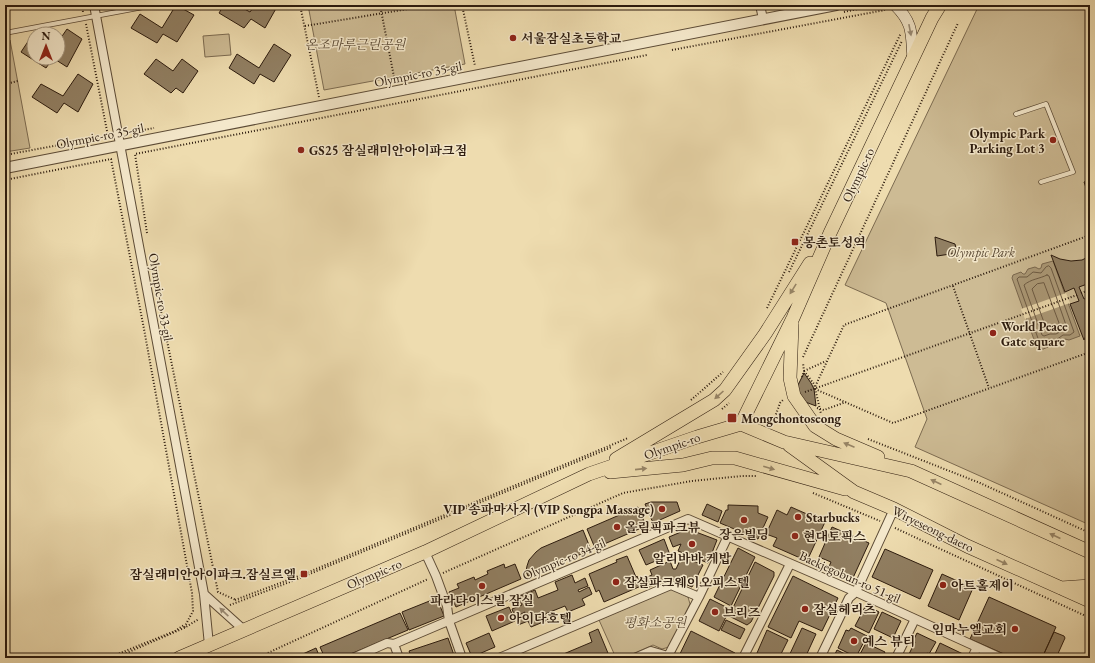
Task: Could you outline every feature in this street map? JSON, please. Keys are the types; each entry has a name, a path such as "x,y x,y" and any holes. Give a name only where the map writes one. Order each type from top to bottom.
{"main road":[{"name":"Olympic-ro","path":"179,658 202,651 244,630 425,552 589,474 697,437 741,424 793,318 830,233 932,18 940,5"},
{"path":"890,7 904,14 910,27 913,59"},
{"path":"589,474 708,404 726,390 765,334 830,233"},
{"path":"793,318 790,378 794,396 815,426 836,439 911,471"},
{"name":"Wiryeseong-daero","path":"741,424 784,442 911,471 1090,552"},
{"name":"Wiryeseong-daero","path":"784,442 854,492 894,509 967,546 1090,601"},
{"path":"589,474 683,465 712,458 734,458 854,492"},
{"path":"1060,588 1090,586"}],"street":[{"name":"Olympic-ro 33-gil","path":"94,5 204,594 206,615 202,651"},
{"path":"760,5 763,19"},
{"name":"Olympic-ro 35-gil","path":"5,168 836,5"},
{"path":"820,658 849,598 856,592 894,509"},
{"name":"Baekjegobun-ro 51-gil","path":"688,519 856,592 1001,658"},
{"name":"Olympic-ro 34-gil","path":"353,658 388,644 394,644 688,519"},
{"path":"635,658 651,651 668,657 728,536"},
{"path":"425,552 447,606 449,621 462,658"},
{"path":"743,658 790,564"},
{"path":"499,658 671,585 698,597"},
{"path":"204,594 244,630"},
{"path":"896,658 915,619"},
{"path":"394,644 399,658"},
{"path":"972,658 977,647"}],"lane":[{"path":"5,33 154,5"},
{"path":"1016,114 1046,104 1073,172 1041,182"}],"path":[{"path":"82,5 108,136"},
{"path":"300,5 319,97"},
{"path":"380,5 395,82"},
{"path":"305,26 432,5"},
{"path":"462,5 475,66"},
{"path":"672,50 890,7"},
{"path":"822,416 815,388 811,379 804,371 802,359 958,23"},
{"path":"765,311 902,30"},
{"path":"787,277 902,40"},
{"path":"147,236 135,154 647,55"},
{"path":"5,84 18,81"},
{"path":"5,155 113,135"},
{"path":"5,180 111,159 144,329 192,593 193,611 183,629"},
{"path":"815,388 844,325 1090,235"},
{"path":"952,286 989,389"},
{"path":"1081,293 1090,290"},
{"path":"815,388 1077,295"},
{"path":"160,306 218,592 240,601"},
{"path":"815,388 893,423 1090,352"},
{"path":"804,371 827,360"},
{"path":"689,401 726,369"},
{"path":"814,406 824,410 846,402"},
{"path":"774,420 780,403"},
{"path":"220,609 300,578 634,436 304,574 235,600"},
{"path":"861,437 980,482 1090,533"},
{"path":"257,658 622,493 692,481 742,476 759,476"},
{"path":"806,490 887,524 1090,618"},
{"path":"115,658 183,629 206,615"},
{"path":"108,658 175,631 186,624"}],"green space":[{"name":"온조마루근린공원","path":"308,5 454,5 465,64 324,90"},
{"name":"Olympic Park","path":"979,5 1090,5 1090,525 915,447 927,419 886,303 845,285"},
{"path":"229,34 231,55 205,57 203,36"},
{"path":"10,40 30,148 5,152 5,41"},
{"name":"평화소공원","path":"671,589 688,597 690,604 669,647 662,649 653,645 623,658 616,658 599,620"}],"water":[{"path":"1053,261 1080,336 1069,340 1065,339 1063,342 1055,345 1050,344 1048,347 1041,350 1037,348 1012,278 1013,275 1021,272 1025,274 1028,269 1035,267 1039,269 1041,268 1042,264"}],"pier":[{"path":"1066,293 1070,303 1025,319 1021,309"}],"building":[{"path":"176,5 194,15 177,42 163,34 157,43 131,28 140,14 162,28"},
{"path":"224,5 237,5 250,12 255,5 278,5 265,28 251,19 244,28 219,13"},
{"path":"67,29 82,39 67,67 65,66"},
{"path":"26,44 26,55 21,52"},
{"path":"274,44 291,55 274,82 260,74 254,84 229,68 237,54 259,68"},
{"path":"156,59 173,71 182,59 198,71 183,93 176,88 171,93 144,74"},
{"path":"78,74 93,84 78,112 64,103 57,113 32,97 41,84 63,96"},
{"path":"1090,180 1090,199 1084,182"},
{"path":"935,237 955,244 957,253 937,256"},
{"path":"1051,255 1060,259 1071,261 1082,260 1090,256 1090,283 1079,287 1084,299 1090,297 1090,328 1084,340 1070,304 1079,301 1074,288 1065,292"},
{"path":"804,373 814,389 816,406 800,400 796,389"},
{"path":"651,502 677,502 680,511 653,523 645,504"},
{"path":"707,504 722,511 718,522 702,515"},
{"name":"장은빌딩","path":"728,505 758,506 758,513 768,517 758,539 720,523 726,510 728,510"},
{"name":"올림픽파크뷰","path":"638,507 646,526 595,548 587,529"},
{"name":"현대토픽스","path":"791,507 825,522 807,561 773,546 777,538 766,534 777,510 787,515"},
{"path":"832,527 869,543 852,580 828,569 831,562 819,557"},
{"path":"688,529 717,540 708,563 678,551 681,544 673,547 669,537"},
{"path":"583,530 591,550 528,576 526,571 529,560 536,552 541,548"},
{"path":"664,539 670,555 646,565 639,550"},
{"path":"738,548 755,557 731,606 714,597"},
{"path":"885,549 933,570 920,599 872,577"},
{"name":"잠실파크웨이오피스텔","path":"627,556 641,586 604,602 599,590 596,592 589,574"},
{"path":"682,556 703,565 692,587 671,578 647,588 643,579 652,575 650,570 670,561 673,569 676,569"},
{"path":"755,562 774,572 774,576 751,622 747,625 729,616"},
{"name":"파라다이스빌 잠실","path":"504,564 505,568 515,564 521,579 456,607 449,592 459,588 457,584 474,577 475,580 488,574 487,571"},
{"path":"942,574 973,588 959,620 928,606"},
{"path":"572,575 575,583 585,578 588,586 578,590 579,592 589,587 592,594 582,599 585,605 568,612 565,606 545,614 548,620 531,627 528,621 518,625 516,618 525,614 525,612 515,617 512,609 522,605 518,597 535,590 538,598 558,590 555,582"},
{"name":"잠실헤리츠","path":"793,576 838,598 822,631 799,621 791,638 768,627"},
{"name":"임마누엘교회","path":"989,597 1056,627 1042,658 1013,658 970,639"},
{"path":"437,598 444,616 409,630 402,612"},
{"path":"710,599 730,609 719,631 699,621"},
{"path":"866,605 879,612 869,633 855,626"},
{"name":"아이다호텔","path":"509,607 515,621 492,631 486,616"},
{"path":"882,612 901,621 893,638 874,629"},
{"path":"400,613 408,630 341,658 325,658 320,647"},
{"path":"726,620 745,629 740,639 721,630"},
{"path":"802,628 816,634 805,658 788,658"},
{"path":"851,628 867,636 856,657 838,648 846,630 849,631"},
{"path":"598,629 610,658 554,658 592,642 589,633"},
{"path":"767,630 788,640 779,658 766,658 757,653"},
{"path":"691,631 735,653 733,658 678,658"},
{"path":"1054,632 1064,636 1065,638 1056,658 1042,658"},
{"path":"489,633 495,647 472,657 466,643"},
{"path":"917,633 936,642 925,658 907,658 915,642 913,641"},
{"path":"448,638 455,658 412,658 409,651"},
{"path":"866,643 885,652 882,658 863,658 859,656"},
{"path":"940,643 963,654 961,658 933,658"},
{"path":"316,648 320,658 294,658"},
{"path":"837,650 853,658 833,658"}],"place":[{"name":"서울잠실초등학교","path":"513,38"},
{"name":"Olympic Park Parking Lot 3","path":"1053,140"},
{"name":"GS25 잠실래미안아이파크점","path":"301,150"},
{"name":"몽촌토성역","path":"795,242"},
{"name":"World Peace Gate square","path":"993,333"},
{"name":"Mongchontoseong","path":"732,418"},
{"name":"VIP 송파마사지 (VIP Songpa Massage)","path":"662,509"},
{"name":"Starbucks","path":"798,517"},
{"name":"장은빌딩","path":"744,520"},
{"name":"올림픽파크뷰","path":"617,527"},
{"name":"현대토픽스","path":"795,536"},
{"name":"알리바바 케밥","path":"692,544"},
{"name":"잠실래미안아이파크.잠실르엘","path":"304,574"},
{"name":"잠실파크웨이오피스텔","path":"616,582"},
{"name":"아트홀제이","path":"943,585"},
{"name":"파라다이스빌 잠실","path":"482,586"},
{"name":"잠실헤리츠","path":"805,609"},
{"name":"브리즈","path":"715,612"},
{"name":"아이다호텔","path":"501,618"},
{"name":"임마누엘교회","path":"1015,629"},
{"name":"예스 뷰티","path":"854,641"}]}
